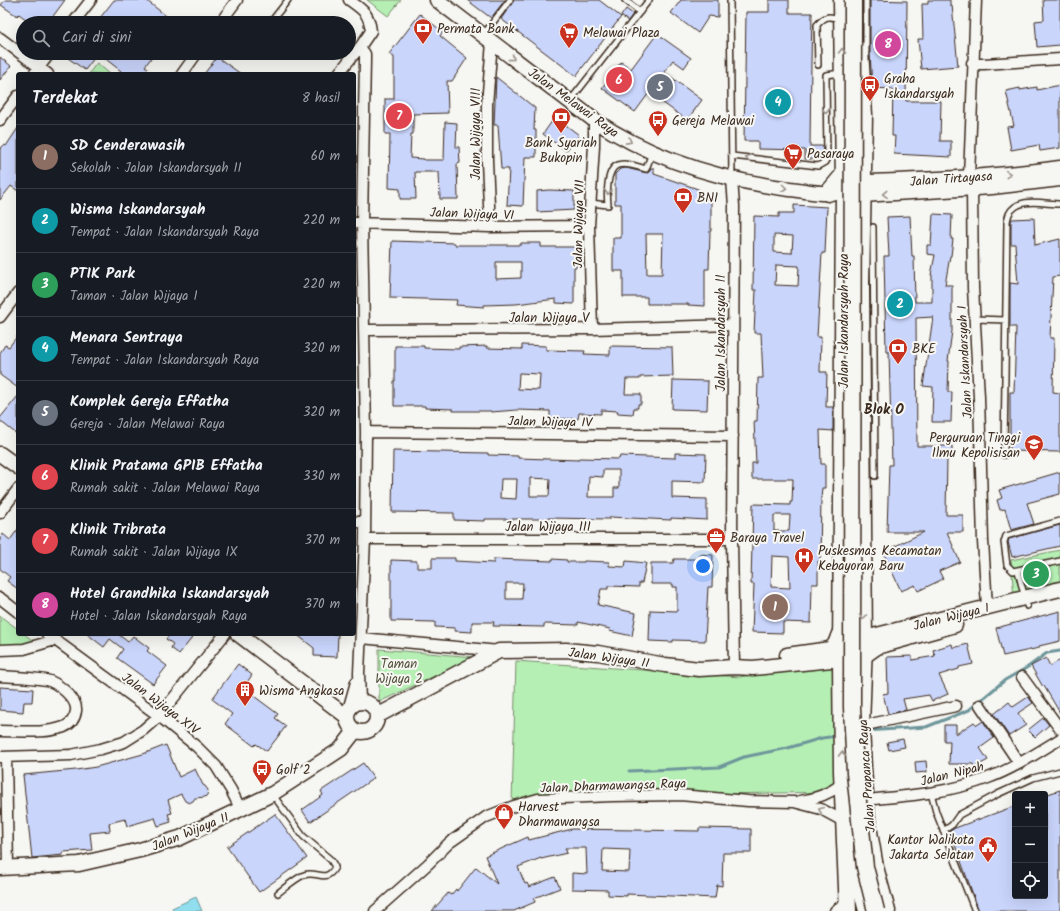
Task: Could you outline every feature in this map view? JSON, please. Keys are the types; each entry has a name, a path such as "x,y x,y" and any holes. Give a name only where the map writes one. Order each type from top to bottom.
{"main road":[{"name":"Jalan Iskandarsyah Raya","path":"841,636 844,174 835,73 842,19 842,0"},
{"path":"853,0 852,707 855,773 865,867 876,911"},
{"name":"Jalan Iskandarsyah Raya","path":"860,0 860,63 864,115 862,188 868,354 864,638"},
{"path":"828,193 844,174"},
{"name":"Jalan Prapanca Raya","path":"841,636 842,784 851,906"},
{"name":"Jalan Prapanca Raya","path":"864,638 862,726 865,800 875,867 886,911"},
{"path":"867,820 858,857 858,876 867,911"}],"street":[{"path":"78,16 91,0"},
{"path":"225,16 237,0"},
{"path":"350,0 370,19 371,31 356,51"},
{"name":"Jalan Melawai Raya","path":"437,0 594,120 614,133 652,152 677,162 732,179 767,186 844,194"},
{"name":"Jalan Iskandarsyah I","path":"976,0 972,63 970,182 973,288 980,397 983,541 987,607"},
{"path":"0,38 16,52"},
{"name":"Jalan Wijaya VIII","path":"488,38 487,161 490,227"},
{"path":"351,709 366,702 371,705 377,716 375,724 369,730 361,732 355,731 348,724 358,673 365,539 365,330 358,223 365,54 360,46"},
{"path":"972,63 984,64 1060,59"},
{"path":"25,60 37,71 45,60"},
{"path":"183,72 192,60"},
{"path":"340,72 349,60"},
{"path":"0,120 16,99"},
{"name":"Jalan Wijaya VII","path":"592,329 588,226 594,146 594,120"},
{"name":"Jalan Tirtayasa","path":"844,194 862,188 908,187 970,182 1060,168"},
{"name":"Jalan Iskandarsyah II","path":"732,179 734,206 732,325 732,539 734,665"},
{"name":"Jalan Tirtayasa","path":"970,182 992,187 1060,179"},
{"name":"Jalan Wijaya VI","path":"358,223 490,227 588,226"},
{"path":"0,317 16,296"},
{"name":"Jalan Wijaya V","path":"365,330 592,329 732,325"},
{"name":"Jalan Wijaya IV","path":"366,432 733,436"},
{"path":"0,454 16,466"},
{"path":"0,513 16,492"},
{"path":"356,522 365,522"},
{"name":"Jalan Wijaya III","path":"365,539 732,539"},
{"name":"Jalan Wijaya I","path":"863,657 877,647 1025,602 1060,589"},
{"name":"Jalan Wijaya I","path":"841,636 864,638 987,607 1060,597"},
{"path":"0,598 16,610"},
{"path":"4,867 3,758 71,755 101,749 124,742 159,716 223,636"},
{"path":"241,636 351,709"},
{"name":"Jalan Wijaya II","path":"361,638 499,651 566,650 598,653 665,665 699,669 720,668 830,649 841,636"},
{"path":"0,650 24,649 51,637"},
{"name":"Jalan Wijaya XIV","path":"51,637 159,716 197,747 216,766 241,810"},
{"name":"Jalan Wijaya II","path":"377,716 499,651"},
{"name":"Jalan Wijaya II","path":"734,665 753,668 841,659"},
{"path":"0,676 47,680 73,698 77,709 74,719 65,726 46,731 0,731"},
{"path":"1022,677 1060,729"},
{"path":"862,726 956,706"},
{"path":"980,706 1019,763"},
{"name":"Jalan Wijaya II","path":"4,867 79,864 140,850 180,838 272,794 341,749 355,731"},
{"name":"Jalan Nipah","path":"865,800 931,793 990,778 1060,739"},
{"name":"Jalan Dharmawangsa Raya","path":"374,911 449,843 486,817 514,806 538,799 680,795 748,801 794,802 820,797 832,792 842,784"},
{"name":"Jalan Dharmawangsa Raya","path":"794,802 821,809 845,822"},
{"path":"836,911 851,906"}],"lane":[{"path":"275,16 288,0"},
{"path":"488,38 510,0"},
{"path":"625,0 640,12"},
{"path":"570,101 649,0"},
{"name":"Jalan Iskandarsyah II","path":"730,0 732,179"},
{"path":"860,63 866,64 866,0"},
{"path":"818,65 817,25 823,18 830,16 842,19"},
{"path":"732,156 818,166 825,162 827,158 826,74 835,73"},
{"path":"590,203 608,205 609,177 615,167 619,164 627,164 646,169 652,152"},
{"path":"1004,455 1006,223 1009,213 1016,206 1025,202 1060,204"},
{"path":"873,227 868,354 875,476"},
{"path":"975,319 1006,320"},
{"path":"1060,521 1018,532 1004,538 1007,565 1014,571 1060,561"},
{"path":"1018,571 1025,602"},
{"path":"943,831 952,825 959,815 998,794 1033,778 1060,770"},
{"path":"931,793 943,831 975,911"},
{"path":"272,794 303,836 331,860 335,867 332,873 326,876 309,874 304,875 278,893"}],"green space":[{"path":"367,0 401,0 388,16"},
{"path":"97,63 108,72 90,72"},
{"path":"1060,550 1060,587 1014,599 1011,560"},
{"path":"0,616 16,628 16,636 27,636 38,644 0,646"},
{"name":"Taman Wijaya 2","path":"379,649 475,657 379,702"},
{"path":"839,657 838,792 538,797 512,804 516,661 740,677"}],"water":[{"path":"196,897 202,911 173,911 172,908"}],"building":[{"path":"5,0 65,0 53,16 22,16 19,14 17,16 1,5"},
{"path":"114,0 146,0 166,16 101,16"},
{"path":"467,0 505,0 491,18"},
{"name":"Melawai Plaza","path":"514,0 599,0 621,17 576,76 501,19"},
{"path":"681,0 718,0 718,17 709,16 698,33 671,13"},
{"path":"769,0 789,0 789,13 812,13 810,146 823,146 822,159 805,159 805,150 758,149 758,141 744,141 746,12 769,12"},
{"path":"870,0 907,1 906,101 941,101 940,141 951,141 951,157 894,154 895,136 892,136 893,89 872,88"},
{"path":"928,0 950,0 950,5 952,5 958,66 921,69 918,39 923,39 922,4 928,4"},
{"path":"1043,0 1060,0 1060,45 1037,47 1035,21 1044,20"},
{"path":"626,9 633,14 628,21 621,16"},
{"path":"420,14 443,32 440,36 467,58 452,81 447,81 448,113 413,114 413,134 411,134 410,158 444,160 445,122 457,123 456,147 459,147 460,163 457,164 458,199 440,199 439,172 415,172 416,199 400,199 400,189 389,188 390,134 385,134 385,99 394,99 394,57 389,54"},
{"path":"657,34 691,58 684,68 673,60 664,72 702,100 687,120 649,93 635,112 602,88 621,62 631,69"},
{"path":"0,57 11,66 0,80"},
{"path":"71,60 93,60 85,70"},
{"path":"107,60 150,60 145,66 148,68 145,72 120,72"},
{"path":"215,60 221,60 238,72 206,72"},
{"path":"496,77 535,108 534,130 536,130 536,157 525,157 523,206 507,205 509,169 501,169 498,125 494,125"},
{"path":"1060,85 1060,148 1040,151 1039,145 1011,150 1007,127 1014,126 1006,91 1037,87 1037,90"},
{"name":"Bank Syariah Bukopin","path":"555,117 579,135 566,151 543,134"},
{"path":"16,131 16,190 11,186 0,200 0,149 4,145 6,146"},
{"path":"626,168 647,173 651,168 654,168 654,174 698,189 711,201 709,269 705,269 705,306 688,304 647,304 647,297 623,297 623,271 613,271 613,238 621,238 621,204 615,204 615,174 620,169","holes":["646,234 663,234 662,274 647,274"]},
{"path":"537,191 574,191 574,210 537,212"},
{"path":"794,205 827,207 825,253 822,253 817,337 821,337 820,372 827,372 826,407 833,407 833,431 820,430 821,464 825,464 825,488 822,488 821,499 818,584 812,584 811,623 783,622 783,633 752,632 754,584 751,584 753,504 790,505 790,502 792,502 793,479 752,479 752,463 756,463 754,421 757,421 758,378 763,378 761,333 754,333 756,290 753,290 754,216 779,217 779,213 794,213","holes":["774,235 793,236 792,253 774,252","776,265 799,266 798,286 775,285","774,515 790,515 789,531 774,531","772,556 789,557 790,588 771,587"]},
{"path":"933,214 952,215 951,239 953,239 945,285 952,285 952,331 948,361 948,392 952,392 951,422 932,422 933,387 923,386 933,317 916,318 917,446 952,446 952,458 947,458 946,515 963,515 963,532 947,532 960,562 939,571 943,579 918,591 915,585 901,591 883,552 924,532 887,532 889,465 892,465 889,352 886,352 884,256 889,256 887,217 910,216 912,256 914,256 915,302 932,302 931,275 935,255 927,254 927,245 931,245"},
{"path":"1034,218 1035,245 1060,239 1060,276 1053,277 1050,338 1054,338 1053,392 1060,393 1060,452 1010,451 1010,392 1014,392 1016,327 1010,327 1010,283 1018,284 1015,244 1011,244 1011,221 1012,219"},
{"path":"392,241 455,243 455,245 521,245 521,243 541,243 541,247 577,247 577,267 574,267 574,304 556,303 556,299 516,304 484,305 484,307 456,305 457,300 390,298","holes":["496,262 521,262 521,278 496,279"]},
{"path":"16,338 16,387 0,375 0,353 5,345 9,347"},
{"path":"522,345 546,346 546,350 585,351 584,354 610,355 610,346 672,347 673,376 626,379 625,394 641,394 641,404 638,404 638,408 634,408 633,414 601,410 601,414 579,413 578,419 550,418 550,411 453,411 453,409 425,408 425,406 394,406 395,346 424,346 424,348 459,349 459,347 487,346 487,348 522,349","holes":["519,373 540,374 539,390 518,389"]},
{"path":"673,380 708,381 707,410 672,409"},
{"path":"16,398 16,433 0,421 0,418"},
{"path":"393,451 488,453 488,455 518,456 518,458 579,460 579,458 619,459 620,456 675,458 675,453 706,454 705,482 672,481 672,498 707,499 707,520 610,517 610,519 485,519 485,521 454,520 454,513 392,512","holes":["603,470 619,470 619,488 614,488 614,497 588,497 589,476 603,477","530,478 550,479 549,496 530,496","501,479 517,479 516,499 500,498"]},
{"path":"1060,472 1060,494 1027,503 1034,524 1011,530 1005,509 1000,510 997,500 1002,498 999,490"},
{"path":"1060,525 1060,546 1012,557 1008,542 1009,539"},
{"path":"16,532 16,588 7,581 10,577 0,569 0,539 3,534 10,540"},
{"path":"699,554 713,555 712,587 708,587 705,641 649,641 650,610 677,611 677,587 673,587 673,584 651,584 651,563 673,563 674,559 699,559"},
{"path":"432,558 455,558 455,561 494,563 494,559 552,561 552,559 567,560 567,562 609,562 609,566 625,567 626,561 646,563 642,583 639,583 639,587 608,586 608,589 601,589 598,605 636,613 632,636 609,631 610,629 578,622 578,625 544,624 544,627 493,626 494,622 472,622 472,632 455,631 455,628 435,627 435,622 391,621 391,560 417,561 417,568 432,568","holes":["506,583 523,583 522,599 506,599"]},
{"path":"1060,611 1060,641 1039,646 1039,648 1003,656 996,628"},
{"path":"90,636 120,636 128,642 133,636 149,648 147,651 167,666 153,684 117,658 123,649 110,639 104,647"},
{"path":"168,636 189,636 192,638 179,654 171,648 173,644 166,639"},
{"path":"299,636 338,636 337,657 314,656 314,648"},
{"path":"952,644 953,648 968,644 973,664 959,667 959,669 939,675 948,694 932,701 929,695 903,699 906,710 888,714 883,694 888,693 887,657 912,656 912,660 935,656 933,650"},
{"path":"1046,658 1050,666 1060,660 1060,713 1031,666"},
{"name":"Wisma Angkasa","path":"238,664 252,675 243,688 278,714 275,718 286,726 267,751 256,744 254,746 225,724 232,714 212,699"},
{"path":"0,687 33,689 32,702 24,702 23,712 0,710"},
{"path":"1028,697 1033,703 1018,713 1026,725 1009,736 994,714 1009,702 1013,707"},
{"path":"1043,718 1049,725 1035,737 1028,730"},
{"path":"983,721 994,738 980,748 988,760 975,767 973,764 949,764 950,741 944,741 944,725 956,725 956,734 974,722 977,725"},
{"path":"903,739 905,747 889,750 887,742"},
{"path":"166,745 179,777 195,769 203,785 208,790 205,797 195,798 189,803 185,801 181,794 168,800 172,813 168,814 171,822 158,826 155,818 127,826 125,819 109,823 110,831 90,833 92,850 63,852 63,855 32,858 23,775 96,767 143,754"},
{"path":"926,761 927,772 916,773 915,762"},
{"path":"363,763 374,778 310,822 302,810 323,795 321,791"},
{"name":"Kantor Walikota Jakarta Selatan","path":"1060,790 1060,911 979,911 950,831 1012,807 1012,899 1048,899 1048,794"},
{"path":"275,814 307,858 259,892 227,847"},
{"path":"699,828 751,829 751,853 723,853 722,886 717,885 715,898 627,894 627,896 608,895 608,890 572,889 572,873 587,874 586,848 565,848 567,853 541,858 518,867 525,884 527,883 529,887 555,877 560,888 534,898 535,902 514,911 432,911 448,893 451,895 456,889 457,891 476,867 497,884 485,856 528,837 529,840 572,829 699,831","holes":["603,849 630,850 629,872 602,871"]}],"waterway":[{"path":"866,731 926,727 969,710 1005,680 1028,667 1047,653 1060,651"},
{"path":"629,771 719,767 744,757 788,748 822,738 837,736"}],"place":[{"name":"Hotel Grandhika Iskandarsyah","path":"888,44"},
{"name":"Permata Bank","path":"423,45"},
{"name":"Melawai Plaza","path":"569,49"},
{"name":"Klinik Pratama GPIB Effatha","path":"619,80"},
{"name":"Komplek Gereja Effatha","path":"660,87"},
{"name":"Menara Sentraya","path":"778,102"},
{"name":"Graha Iskandarsyah","path":"870,102"},
{"name":"Klinik Tribrata","path":"399,116"},
{"name":"Bank Syariah Bukopin","path":"561,134"},
{"name":"Gereja Melawai","path":"658,137"},
{"name":"Pasaraya","path":"793,170"},
{"name":"BNI","path":"683,214"},
{"name":"Wisma Iskandarsyah","path":"900,304"},
{"name":"BKE","path":"898,365"},
{"name":"Perguruan Tinggi Ilmu Kepolisisan","path":"1034,461"},
{"name":"Baraya Travel","path":"716,554"},
{"name":"Puskesmas Kecamatan Kebayoran Baru","path":"804,574"},
{"name":"PTIK Park","path":"1036,574"},
{"name":"SD Cenderawasih","path":"775,607"},
{"name":"Wisma Angkasa","path":"245,707"},
{"name":"Golf 2","path":"262,786"},
{"name":"Harvest Dharmawangsa","path":"504,830"},
{"name":"Kantor Walikota Jakarta Selatan","path":"988,863"}],"district":[{"name":"Blok O","path":"884,409"}]}
